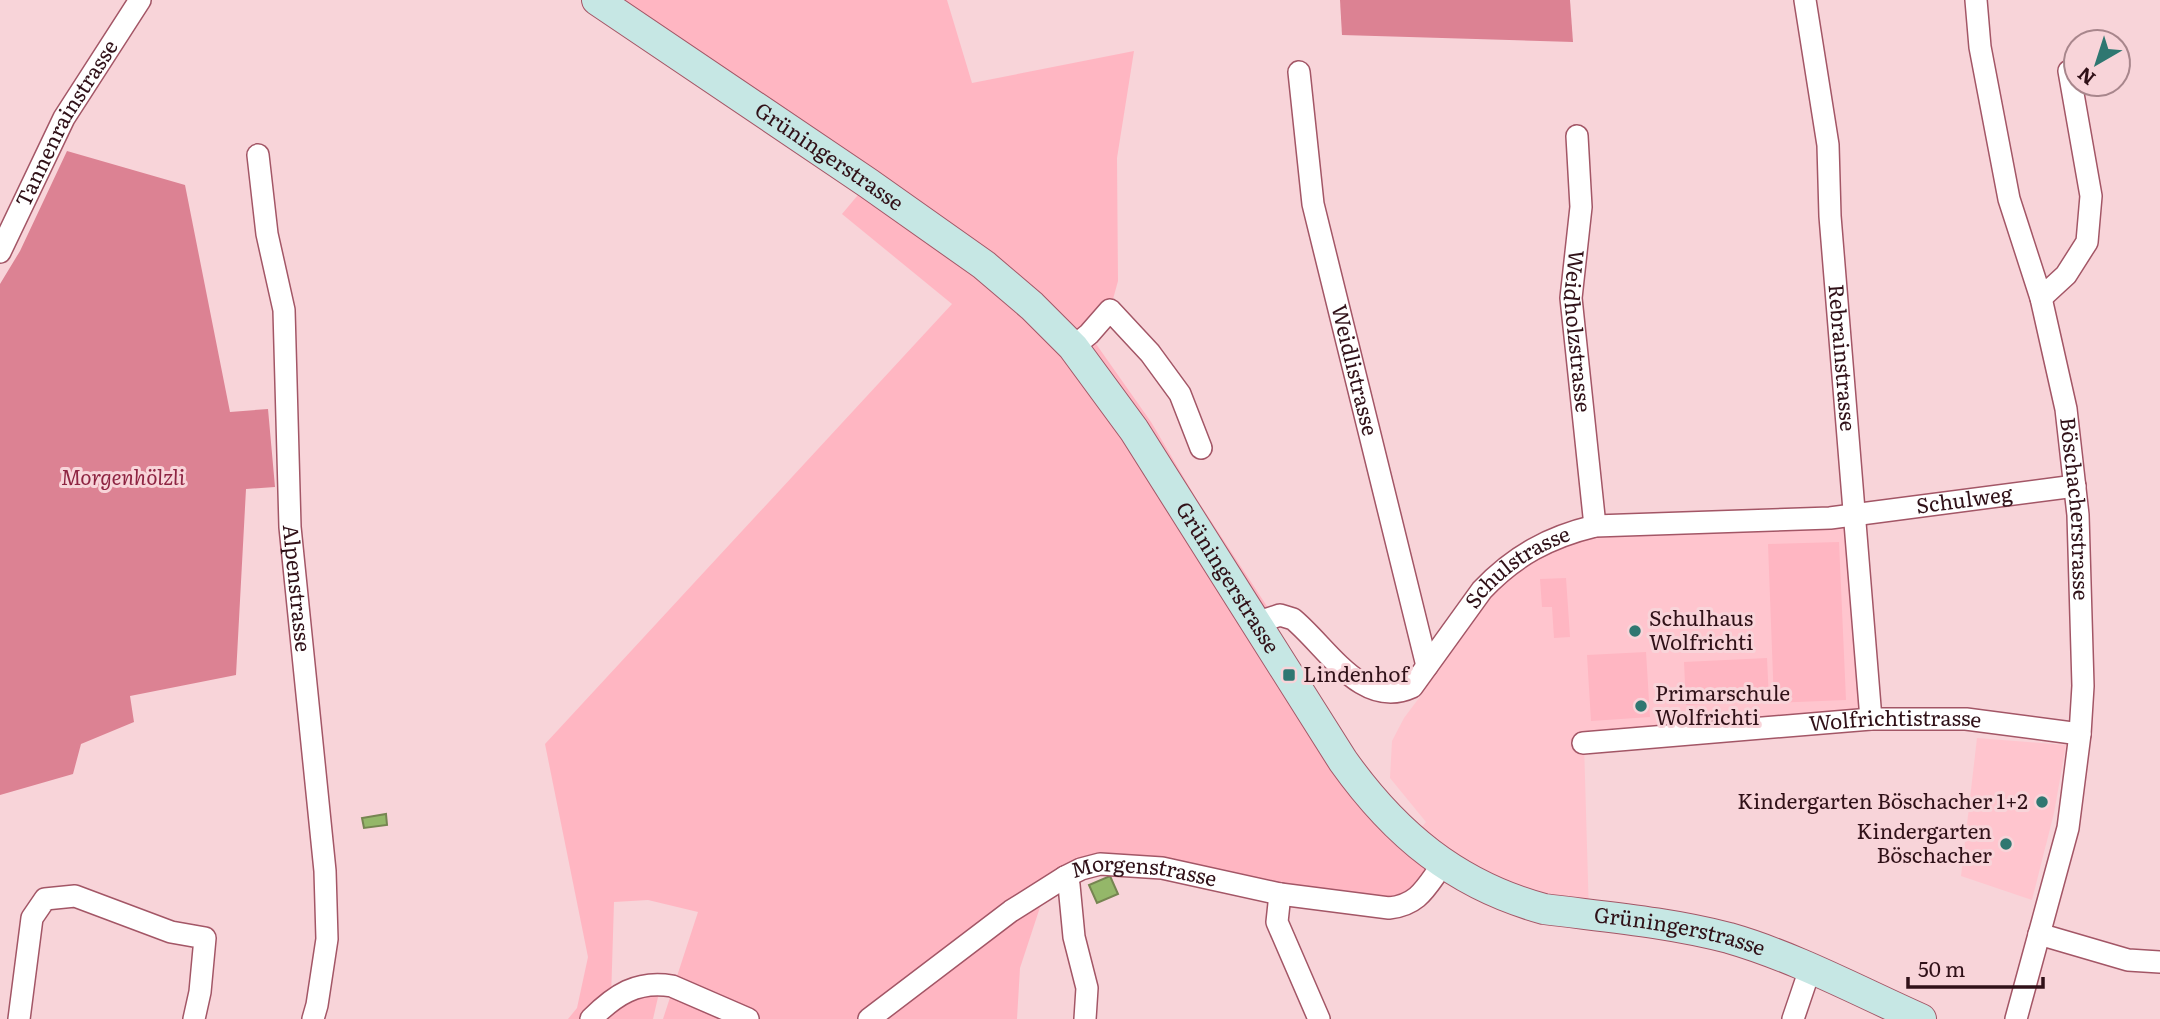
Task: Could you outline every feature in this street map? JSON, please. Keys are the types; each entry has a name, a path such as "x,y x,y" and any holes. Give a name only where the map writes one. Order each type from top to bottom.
{"main road":[{"name":"Grüningerstrasse","path":"597,0 868,183 984,265 1032,306 1073,347 1135,430 1355,778 1411,840 1478,885 1524,904 1544,909 1673,925 1732,939 1811,969 1921,1019"}],"street":[{"name":"Tannenrainstrasse","path":"0,252 64,118 140,0"},
{"name":"Rebrainstrasse","path":"1805,0 1828,145 1830,216 1871,719"},
{"name":"Böschacherstrasse","path":"1976,0 1980,47 2009,199 2041,298 2066,409 2075,486 2083,685 2080,734 2068,828 2016,1019"},
{"name":"Weidlistrasse","path":"1299,72 1313,204 1427,666"},
{"path":"2041,298 2066,275 2087,242 2091,196 2073,98"},
{"name":"Weidholzstrasse","path":"1577,136 1581,206 1571,298 1595,526"},
{"name":"Alpenstrasse","path":"258,155 267,234 284,310 289,527 326,872 327,939 313,1019"},
{"path":"1073,347 1089,334 1110,310 1150,353 1180,394 1201,448"},
{"name":"Schulweg","path":"1855,513 2075,486"},
{"name":"Schulstrasse","path":"1256,623 1280,615 1293,619 1360,683 1377,692 1395,693 1412,687 1482,590 1508,564 1547,541 1572,531 1595,526 1830,518 1855,513"},
{"name":"Wolfrichtistrasse","path":"1583,743 1871,719 1966,719 2080,734"},
{"name":"Morgenstrasse","path":"869,1019 1011,911 1081,869 1100,864 1162,868 1280,894 1389,908 1405,907 1421,894 1443,864"},
{"path":"1065,877 1069,885 1074,937 1087,988 1085,1019"},
{"path":"1280,894 1277,922 1319,1019"},
{"path":"19,1019 32,918 45,899 75,896 171,932 205,938 200,992 194,1019"},
{"path":"2039,934 2128,960 2160,962"},
{"path":"1793,1019 1811,969"},
{"path":"591,1019 611,999 641,985 661,984 672,986 748,1019"}],"shaded area":[{"path":"597,0 947,0 972,83 1134,51 1117,158 1118,281 1110,310 1089,334 1151,422 1196,498 1274,617 1257,623 1355,778 1443,864 1405,907 1100,864 1046,889 1020,968 1017,1019 663,1019 698,912 648,900 614,902 611,999 661,984 653,1019 568,1019 577,1008 588,957 545,744 952,304 842,214 868,183"},
{"name":"Primarschule Wolfrichti","path":"1855,514 1871,719 1584,743 1589,915 1544,909 1411,840 1426,822 1390,778 1392,741 1404,718 1422,694 1427,666 1482,590 1572,531"},
{"path":"1839,542 1846,700 1774,703 1768,544"},
{"path":"1566,578 1570,637 1554,638 1552,607 1542,607 1540,579"},
{"path":"1646,652 1650,717 1591,721 1587,655"},
{"path":"1767,658 1769,700 1686,705 1684,662"},
{"name":"Kindergarten Böschacher","path":"1977,738 2066,745 2054,813 2032,900 1961,876"},
{"path":"386,814 387,825 364,828 362,818"},
{"path":"1110,876 1118,894 1097,903 1089,885"}],"green space":[{"path":"1340,0 1570,0 1573,42 1342,35"},
{"name":"Morgenhölzli","path":"67,151 185,185 230,412 268,409 275,487 246,489 236,675 130,696 134,722 81,744 73,774 0,795 0,284 20,251"}],"place":[{"name":"Schulhaus Wolfrichti","path":"1635,631"},
{"name":"Lindenhof","path":"1289,675"},
{"name":"Primarschule Wolfrichti","path":"1641,706"},
{"name":"Kindergarten Böschacher 1+2","path":"2042,802"},
{"name":"Kindergarten Böschacher","path":"2006,844"}]}
